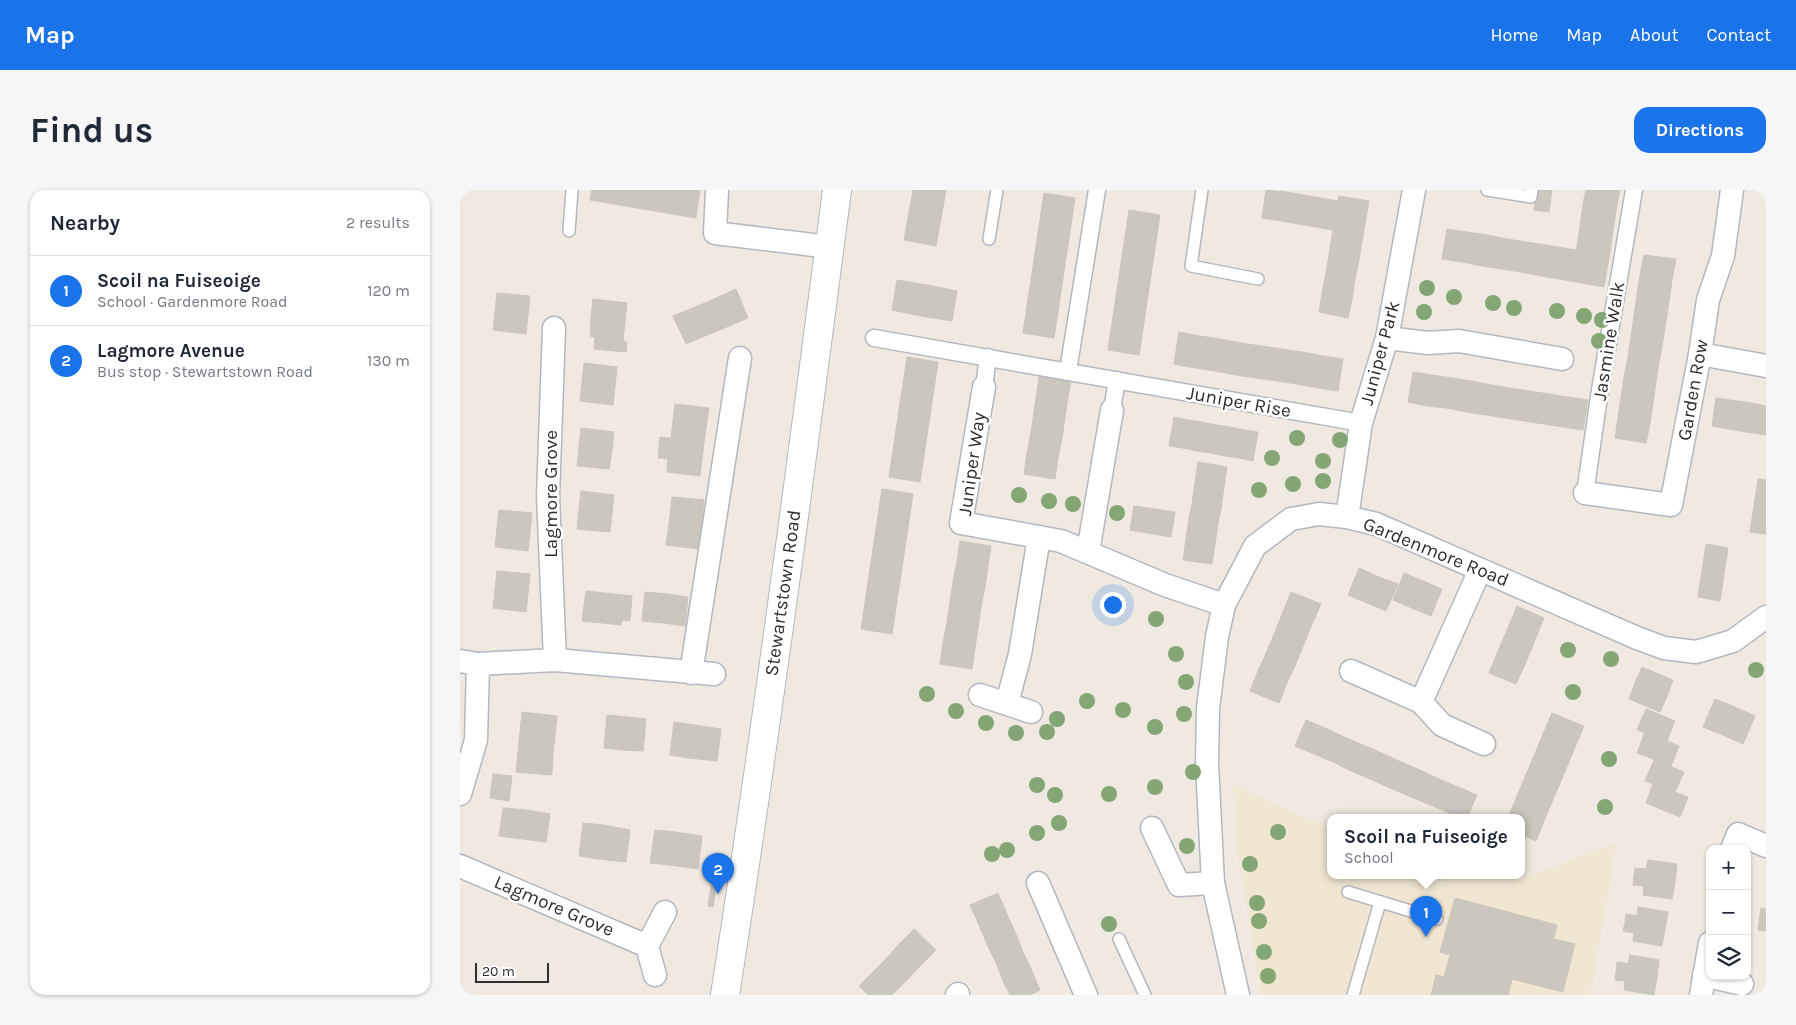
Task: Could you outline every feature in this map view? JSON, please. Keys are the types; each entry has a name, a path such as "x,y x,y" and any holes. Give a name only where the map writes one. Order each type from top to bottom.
{"main road":[{"name":"Stewartstown Road","path":"725,995 819,338 837,190"}],"street":[{"path":"717,190 715,233 830,247"},
{"path":"1068,371 1097,190"},
{"name":"Juniper Park","path":"1346,516 1361,424 1387,338 1414,190"},
{"name":"Jasmine Walk","path":"1585,493 1600,390 1634,190"},
{"name":"Garden Row","path":"1585,493 1671,505 1700,354 1708,300 1723,256 1732,190"},
{"name":"Lagmore Grove","path":"554,328 548,496 555,660"},
{"name":"Juniper Rise","path":"874,338 1361,424"},
{"path":"1387,338 1428,343 1459,341 1562,359"},
{"path":"1700,354 1766,366"},
{"name":"Juniper Way","path":"988,357 961,523 1061,541 1165,585 1224,605"},
{"path":"691,673 740,358"},
{"path":"1088,552 1117,380"},
{"name":"Gardenmore Road","path":"1238,995 1213,883 1207,764 1208,708 1216,637 1224,605 1255,546 1291,519 1320,514 1346,516 1376,524 1664,648 1696,652 1733,641 1766,618"},
{"path":"1007,703 1020,654 1039,536"},
{"path":"1422,702 1480,570"},
{"path":"460,794 476,740 469,663 555,660 714,674"},
{"path":"1352,671 1422,702 1442,725 1484,744"},
{"path":"980,695 1031,712"},
{"path":"1152,828 1179,885 1213,883"},
{"path":"1734,845 1738,834 1766,846"},
{"name":"Lagmore Grove","path":"460,866 647,946"},
{"path":"1038,883 1086,995"},
{"path":"655,975 647,946 665,912"},
{"path":"1706,967 1703,985 1742,984"}],"lane":[{"path":"569,231 572,190"},
{"path":"989,239 997,190"},
{"path":"1202,190 1191,266 1258,279"},
{"path":"1487,190 1531,197 1532,190"},
{"path":"1348,892 1437,919"},
{"path":"1353,995 1380,902"},
{"path":"1119,938 1146,995"}],"shaded area":[{"path":"1233,785 1327,827 1327,879 1525,879 1525,877 1617,843 1590,995 1261,995 1236,842"}],"building":[{"path":"592,190 610,190 608,203 590,200"},
{"path":"610,190 628,190 625,206 608,203"},
{"path":"628,190 646,190 643,209 625,206"},
{"path":"646,190 664,190 661,212 643,209"},
{"path":"664,190 682,190 678,215 661,212"},
{"path":"682,190 700,190 696,218 678,215"},
{"path":"913,190 946,190 941,218 909,212"},
{"path":"1266,190 1287,192 1282,221 1262,218"},
{"path":"1537,190 1552,190 1549,212 1534,210"},
{"path":"1586,190 1620,190 1617,205 1584,199"},
{"path":"1287,192 1309,196 1304,225 1282,221"},
{"path":"1044,193 1075,198 1072,218 1041,213"},
{"path":"1309,196 1338,201 1333,230 1304,225"},
{"path":"1339,196 1369,201 1363,236 1333,230"},
{"path":"1584,199 1617,205 1614,224 1581,219"},
{"path":"1129,210 1160,215 1157,235 1126,230"},
{"path":"909,212 941,218 936,246 904,240"},
{"path":"1041,213 1072,218 1069,238 1038,233"},
{"path":"1581,219 1614,224 1610,252 1577,246"},
{"path":"1447,229 1467,232 1462,262 1442,259"},
{"path":"1126,230 1157,235 1154,255 1123,250"},
{"path":"1333,230 1363,236 1359,260 1329,255"},
{"path":"1467,232 1487,235 1482,266 1462,262"},
{"path":"1038,233 1069,238 1066,258 1035,253"},
{"path":"1487,235 1507,239 1502,269 1482,266"},
{"path":"1507,239 1526,242 1521,272 1502,269"},
{"path":"1526,242 1546,245 1541,276 1521,272"},
{"path":"1546,245 1576,250 1571,281 1541,276"},
{"path":"1577,246 1610,252 1604,287 1571,281"},
{"path":"1123,250 1154,255 1151,275 1120,270"},
{"path":"1035,253 1066,258 1063,278 1032,273"},
{"path":"1329,255 1359,260 1355,279 1326,274"},
{"path":"1644,255 1676,259 1672,280 1640,275"},
{"path":"1120,270 1151,275 1148,295 1117,290"},
{"path":"1032,273 1063,278 1060,298 1029,293"},
{"path":"1326,274 1355,279 1352,299 1322,293"},
{"path":"1640,275 1672,280 1669,301 1637,295"},
{"path":"897,280 927,285 921,316 892,310"},
{"path":"927,285 957,291 952,321 921,316"},
{"path":"736,289 748,318 717,331 705,303"},
{"path":"1117,290 1148,295 1145,315 1114,310"},
{"path":"497,293 530,296 528,315 495,312"},
{"path":"1029,293 1060,298 1057,318 1026,313"},
{"path":"1322,293 1352,299 1348,318 1319,312"},
{"path":"1637,295 1669,301 1666,321 1634,316"},
{"path":"593,299 627,303 625,321 591,318"},
{"path":"705,303 717,331 686,344 673,316"},
{"path":"1114,310 1145,315 1142,335 1111,330"},
{"path":"495,312 528,315 526,334 493,330"},
{"path":"1026,313 1057,318 1054,338 1023,333"},
{"path":"1634,316 1666,321 1663,341 1631,336"},
{"path":"591,318 625,321 623,341 627,342 626,352 594,349 595,337 590,336"},
{"path":"1111,330 1142,335 1139,355 1108,350"},
{"path":"1179,332 1200,336 1195,368 1174,364"},
{"path":"1200,336 1220,339 1215,371 1195,368"},
{"path":"1631,336 1663,341 1659,362 1628,357"},
{"path":"1220,339 1241,343 1236,375 1215,371"},
{"path":"1241,343 1261,346 1256,378 1236,375"},
{"path":"1261,346 1282,349 1277,381 1256,378"},
{"path":"1282,349 1302,352 1297,384 1277,381"},
{"path":"1302,352 1323,356 1318,388 1297,384"},
{"path":"1323,356 1343,359 1338,391 1318,388"},
{"path":"907,357 938,362 935,382 904,377"},
{"path":"1628,357 1659,362 1656,382 1624,377"},
{"path":"584,363 617,367 615,386 582,382"},
{"path":"1040,371 1072,376 1068,397 1037,392"},
{"path":"1413,372 1432,375 1427,406 1408,402"},
{"path":"1432,375 1452,378 1447,408 1427,406"},
{"path":"904,377 935,382 932,402 901,397"},
{"path":"1624,377 1656,382 1653,403 1621,397"},
{"path":"1452,378 1471,381 1466,412 1447,408"},
{"path":"1471,381 1491,385 1486,415 1466,412"},
{"path":"582,382 615,386 613,405 580,401"},
{"path":"1491,385 1510,388 1505,418 1486,415"},
{"path":"1510,388 1529,391 1524,421 1505,418"},
{"path":"1529,391 1549,394 1544,424 1524,421"},
{"path":"1037,392 1068,397 1065,417 1034,412"},
{"path":"1549,394 1568,397 1563,427 1544,424"},
{"path":"901,397 932,402 929,422 898,417"},
{"path":"1568,397 1588,400 1583,430 1563,427"},
{"path":"1621,397 1653,403 1650,423 1618,418"},
{"path":"1716,398 1751,403 1746,432 1712,426"},
{"path":"1751,403 1766,406 1766,435 1746,432"},
{"path":"675,404 709,408 704,442 671,438"},
{"path":"1034,412 1065,417 1062,438 1031,432"},
{"path":"898,417 929,422 926,442 895,437"},
{"path":"1174,417 1188,420 1183,448 1169,446"},
{"path":"1618,418 1650,423 1646,443 1615,438"},
{"path":"1188,420 1202,422 1197,451 1183,448"},
{"path":"1202,422 1216,425 1211,453 1197,451"},
{"path":"1216,425 1230,427 1225,456 1211,453"},
{"path":"1230,427 1244,430 1239,458 1225,456"},
{"path":"581,428 614,432 612,450 579,447"},
{"path":"1244,430 1258,432 1253,461 1239,458"},
{"path":"1031,432 1062,438 1058,458 1027,453"},
{"path":"660,437 704,442 700,476 667,472 668,459 658,458"},
{"path":"895,437 926,442 923,462 892,457"},
{"path":"579,447 612,450 609,469 577,466"},
{"path":"1027,453 1058,458 1055,479 1024,474"},
{"path":"892,457 923,462 920,482 889,477"},
{"path":"1198,462 1227,467 1225,481 1196,476"},
{"path":"1196,476 1225,481 1223,494 1194,490"},
{"path":"1758,479 1766,480 1766,507 1754,506"},
{"path":"882,489 913,494 910,514 879,509"},
{"path":"1194,490 1223,494 1221,509 1192,504"},
{"path":"581,491 614,495 612,513 579,510"},
{"path":"672,497 704,500 702,520 670,517"},
{"path":"1192,504 1221,509 1218,523 1189,518"},
{"path":"1134,506 1175,512 1171,537 1130,530"},
{"path":"1754,506 1766,507 1766,534 1750,532"},
{"path":"879,509 910,514 907,534 876,529"},
{"path":"499,510 532,513 530,532 497,528"},
{"path":"579,510 612,513 610,532 577,529"},
{"path":"670,517 702,520 698,549 666,545"},
{"path":"1189,518 1218,523 1216,537 1187,532"},
{"path":"497,528 530,532 528,551 495,547"},
{"path":"876,529 907,534 904,554 873,549"},
{"path":"1187,532 1216,537 1214,550 1185,546"},
{"path":"960,541 991,546 988,566 957,561"},
{"path":"1706,544 1728,548 1724,574 1702,571"},
{"path":"1185,546 1214,550 1212,564 1183,560"},
{"path":"873,549 904,554 901,574 870,569"},
{"path":"957,561 988,566 985,587 953,582"},
{"path":"1359,568 1379,577 1367,603 1348,595"},
{"path":"870,569 901,574 898,594 867,589"},
{"path":"497,571 530,574 528,593 495,590"},
{"path":"1702,571 1724,574 1720,601 1698,597"},
{"path":"1404,573 1423,581 1412,608 1393,600"},
{"path":"1379,577 1398,584 1386,611 1367,603"},
{"path":"1423,581 1442,589 1431,616 1412,608"},
{"path":"953,582 985,587 981,607 950,602"},
{"path":"867,589 898,594 895,614 864,609"},
{"path":"495,590 528,593 526,612 493,608"},
{"path":"586,591 605,593 602,623 582,621"},
{"path":"645,592 667,594 664,623 642,621"},
{"path":"1291,592 1321,604 1312,624 1283,612"},
{"path":"605,593 632,596 630,621 622,620 621,625 602,623"},
{"path":"667,594 688,597 685,626 664,623"},
{"path":"950,602 981,607 978,628 947,623"},
{"path":"1517,606 1544,618 1535,640 1508,628"},
{"path":"864,609 895,614 892,634 861,629"},
{"path":"1283,612 1312,624 1304,644 1275,632"},
{"path":"947,623 978,628 975,648 943,643"},
{"path":"1508,628 1535,640 1526,662 1498,651"},
{"path":"1275,632 1304,644 1296,663 1267,651"},
{"path":"943,643 975,648 972,669 940,664"},
{"path":"1267,651 1296,663 1287,683 1258,671"},
{"path":"1498,651 1526,662 1516,684 1489,673"},
{"path":"1642,667 1673,680 1667,696 1635,683"},
{"path":"1258,671 1287,683 1279,703 1250,691"},
{"path":"1635,683 1667,696 1660,712 1629,699"},
{"path":"1715,699 1735,707 1723,735 1703,727"},
{"path":"1735,707 1755,716 1743,744 1723,735"},
{"path":"1646,709 1675,721 1667,741 1637,730"},
{"path":"522,712 557,716 555,735 520,732"},
{"path":"1552,713 1584,726 1576,745 1544,732"},
{"path":"607,715 627,717 623,750 604,748"},
{"path":"627,717 646,719 643,751 623,750"},
{"path":"1306,720 1325,728 1314,754 1295,746"},
{"path":"674,722 694,725 689,758 670,755"},
{"path":"694,725 721,729 717,761 689,758"},
{"path":"1325,728 1344,737 1333,762 1314,754"},
{"path":"520,732 555,735 553,755 518,752"},
{"path":"1544,732 1576,745 1568,764 1536,751"},
{"path":"1645,732 1679,746 1671,766 1637,753"},
{"path":"1344,737 1363,745 1351,771 1333,762"},
{"path":"1363,745 1382,753 1370,779 1351,771"},
{"path":"1536,751 1568,764 1560,783 1528,770"},
{"path":"518,752 553,755 552,775 516,772"},
{"path":"1382,753 1401,762 1390,788 1370,779"},
{"path":"1654,760 1684,772 1675,792 1645,781"},
{"path":"1401,762 1420,770 1409,796 1390,788"},
{"path":"1420,770 1439,779 1428,804 1409,796"},
{"path":"1528,770 1560,783 1552,802 1520,789"},
{"path":"493,774 512,776 509,801 490,798"},
{"path":"1439,779 1458,787 1447,812 1428,804"},
{"path":"1653,784 1688,797 1680,817 1646,803"},
{"path":"1458,787 1477,795 1469,814 1451,814 1447,812"},
{"path":"1520,789 1552,802 1544,821 1512,808"},
{"path":"503,808 526,810 523,839 499,836"},
{"path":"1512,808 1544,821 1536,841 1525,836 1525,814 1510,814"},
{"path":"526,810 550,814 546,842 523,839"},
{"path":"583,823 603,825 598,859 579,856"},
{"path":"603,825 630,830 626,862 598,859"},
{"path":"655,830 675,832 670,865 650,863"},
{"path":"675,832 702,836 698,869 670,865"},
{"path":"1648,860 1677,864 1675,882 1634,876 1635,868 1646,869"},
{"path":"1634,876 1675,882 1672,899 1643,895 1644,886 1633,885"},
{"path":"712,879 717,879 713,907 708,906"},
{"path":"998,893 1006,912 979,925 970,905"},
{"path":"1455,898 1557,925 1554,939 1575,944 1563,992 1512,979 1508,995 1431,995 1436,975 1444,977 1450,955 1440,952"},
{"path":"1638,907 1668,912 1665,929 1625,923 1626,914 1637,916"},
{"path":"1761,908 1766,909 1766,931 1758,930"},
{"path":"1006,912 1015,932 987,944 979,925"},
{"path":"1625,923 1665,929 1662,946 1633,941 1634,933 1623,931"},
{"path":"914,929 936,950 922,964 900,943"},
{"path":"1015,932 1023,952 996,963 987,944"},
{"path":"900,943 922,964 908,979 887,958"},
{"path":"1023,952 1032,971 1004,983 996,963"},
{"path":"1630,955 1659,960 1657,977 1616,971 1617,962 1628,964"},
{"path":"887,958 908,979 894,993 873,972"},
{"path":"1032,971 1040,990 1030,995 1010,995 1004,983"},
{"path":"1616,971 1657,977 1654,995 1624,990 1625,981 1615,980"},
{"path":"873,972 894,993 892,995 868,995 859,986"}],"place":[{"name":"Lagmore Avenue","path":"718,894"},
{"name":"Scoil na Fuiseoige","path":"1426,937"}]}
